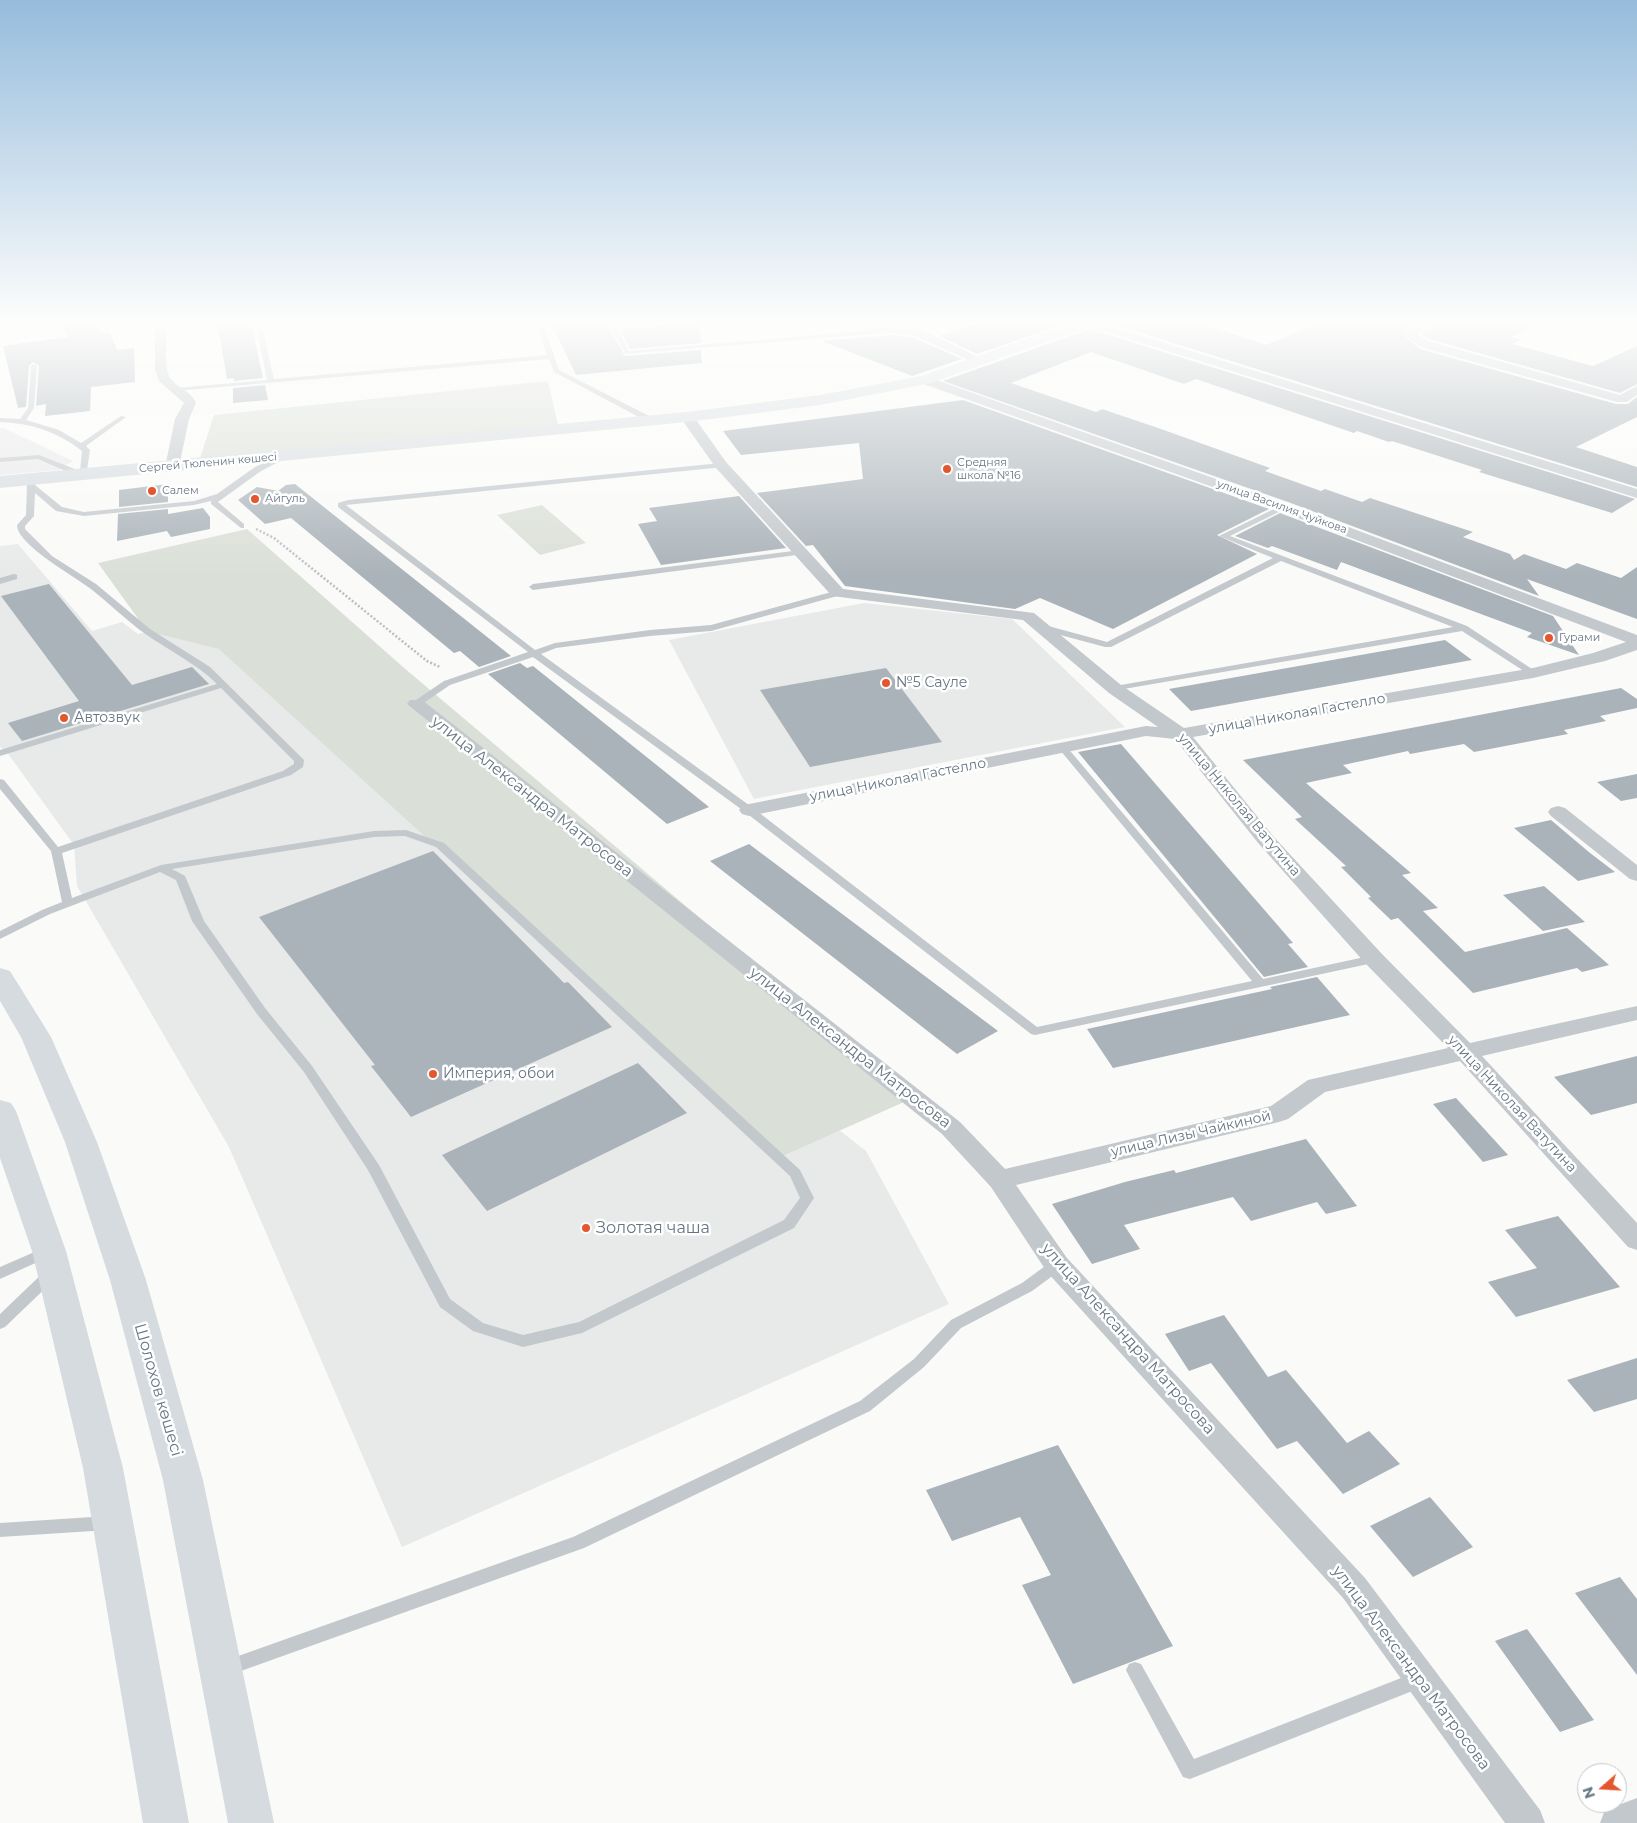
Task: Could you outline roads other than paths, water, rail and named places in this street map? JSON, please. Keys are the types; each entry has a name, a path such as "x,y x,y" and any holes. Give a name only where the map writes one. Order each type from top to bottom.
{"main road":[{"name":"Сергей Тюленин көшесі","path":"0,482 31,483 84,475 687,417 772,406"},
{"name":"Шолохов көшесі","path":"0,977 36,1037 81,1142 128,1280 184,1480 251,1823"},
{"path":"0,1111 52,1261 103,1468 166,1823"}],"street":[{"path":"172,467 182,419 188,406"},
{"name":"улица Василия Чуйкова","path":"998,406 1282,507 1600,625 1637,642"},
{"path":"1357,406 1637,494"},
{"path":"687,417 721,465 838,593"},
{"name":"улица Николая Ватутина","path":"838,593 1028,616 1115,689 1181,734 1266,840 1374,959 1465,1052 1637,1240"},
{"name":"улица Николая Гастелло","path":"749,810 1146,731 1181,734 1533,673 1599,657 1637,642"},
{"name":"улица Александра Матросова","path":"416,704 951,1128 1000,1180 1057,1265 1354,1588 1528,1823"},
{"path":"1558,812 1637,875"},
{"name":"улица Лизы Чайкиной","path":"1000,1180 1279,1113 1317,1086 1637,1013"},
{"path":"1618,1823 1637,1816"}],"lane":[{"path":"22,421 31,406"},
{"path":"622,406 653,420"},
{"path":"81,446 123,417"},
{"path":"0,420 22,421 46,427 86,450 84,475 39,457 0,460"},
{"path":"241,526 214,502 258,469 286,456"},
{"path":"721,465 348,502 341,505 534,653 749,810 1035,1031 1374,959"},
{"path":"31,483 59,509 84,514 194,502 220,496"},
{"path":"31,483 30,516 21,525 21,530 49,558 93,586 147,631 207,669 296,754 299,760 299,765 287,773 56,851"},
{"path":"1282,507 1223,536 1464,628 1533,673"},
{"path":"533,587 801,552"},
{"path":"1039,626 1108,645 1280,558"},
{"path":"0,581 14,577"},
{"path":"416,704 447,683 555,646 650,633 711,628 838,593"},
{"path":"1115,689 1464,628"},
{"path":"0,753 223,685"},
{"path":"1063,748 1260,982"},
{"path":"0,782 56,851 68,903"},
{"path":"0,936 46,912 161,868 374,834 406,834 440,845 794,1174 807,1198 789,1224 582,1327 523,1341 478,1327 445,1302 374,1168 308,1069 261,1010 198,921 181,878 161,868"},
{"path":"0,1273 52,1261"},
{"path":"0,1323 52,1261"},
{"path":"221,1671 578,1543 865,1406 919,1363 956,1324 1027,1287 1057,1265"},
{"path":"0,1530 114,1522"},
{"path":"1135,1670 1190,1770 1421,1679"}],"place":[{"name":"Средняя школа №16","path":"947,469"},
{"name":"Салем","path":"152,491"},
{"name":"Айгуль","path":"255,499"},
{"name":"Гурами","path":"1549,638"},
{"name":"№5 Сауле","path":"886,683"},
{"name":"Автозвук","path":"64,718"},
{"name":"Империя, обои","path":"433,1074"},
{"name":"Золотая чаша","path":"586,1228"}]}
